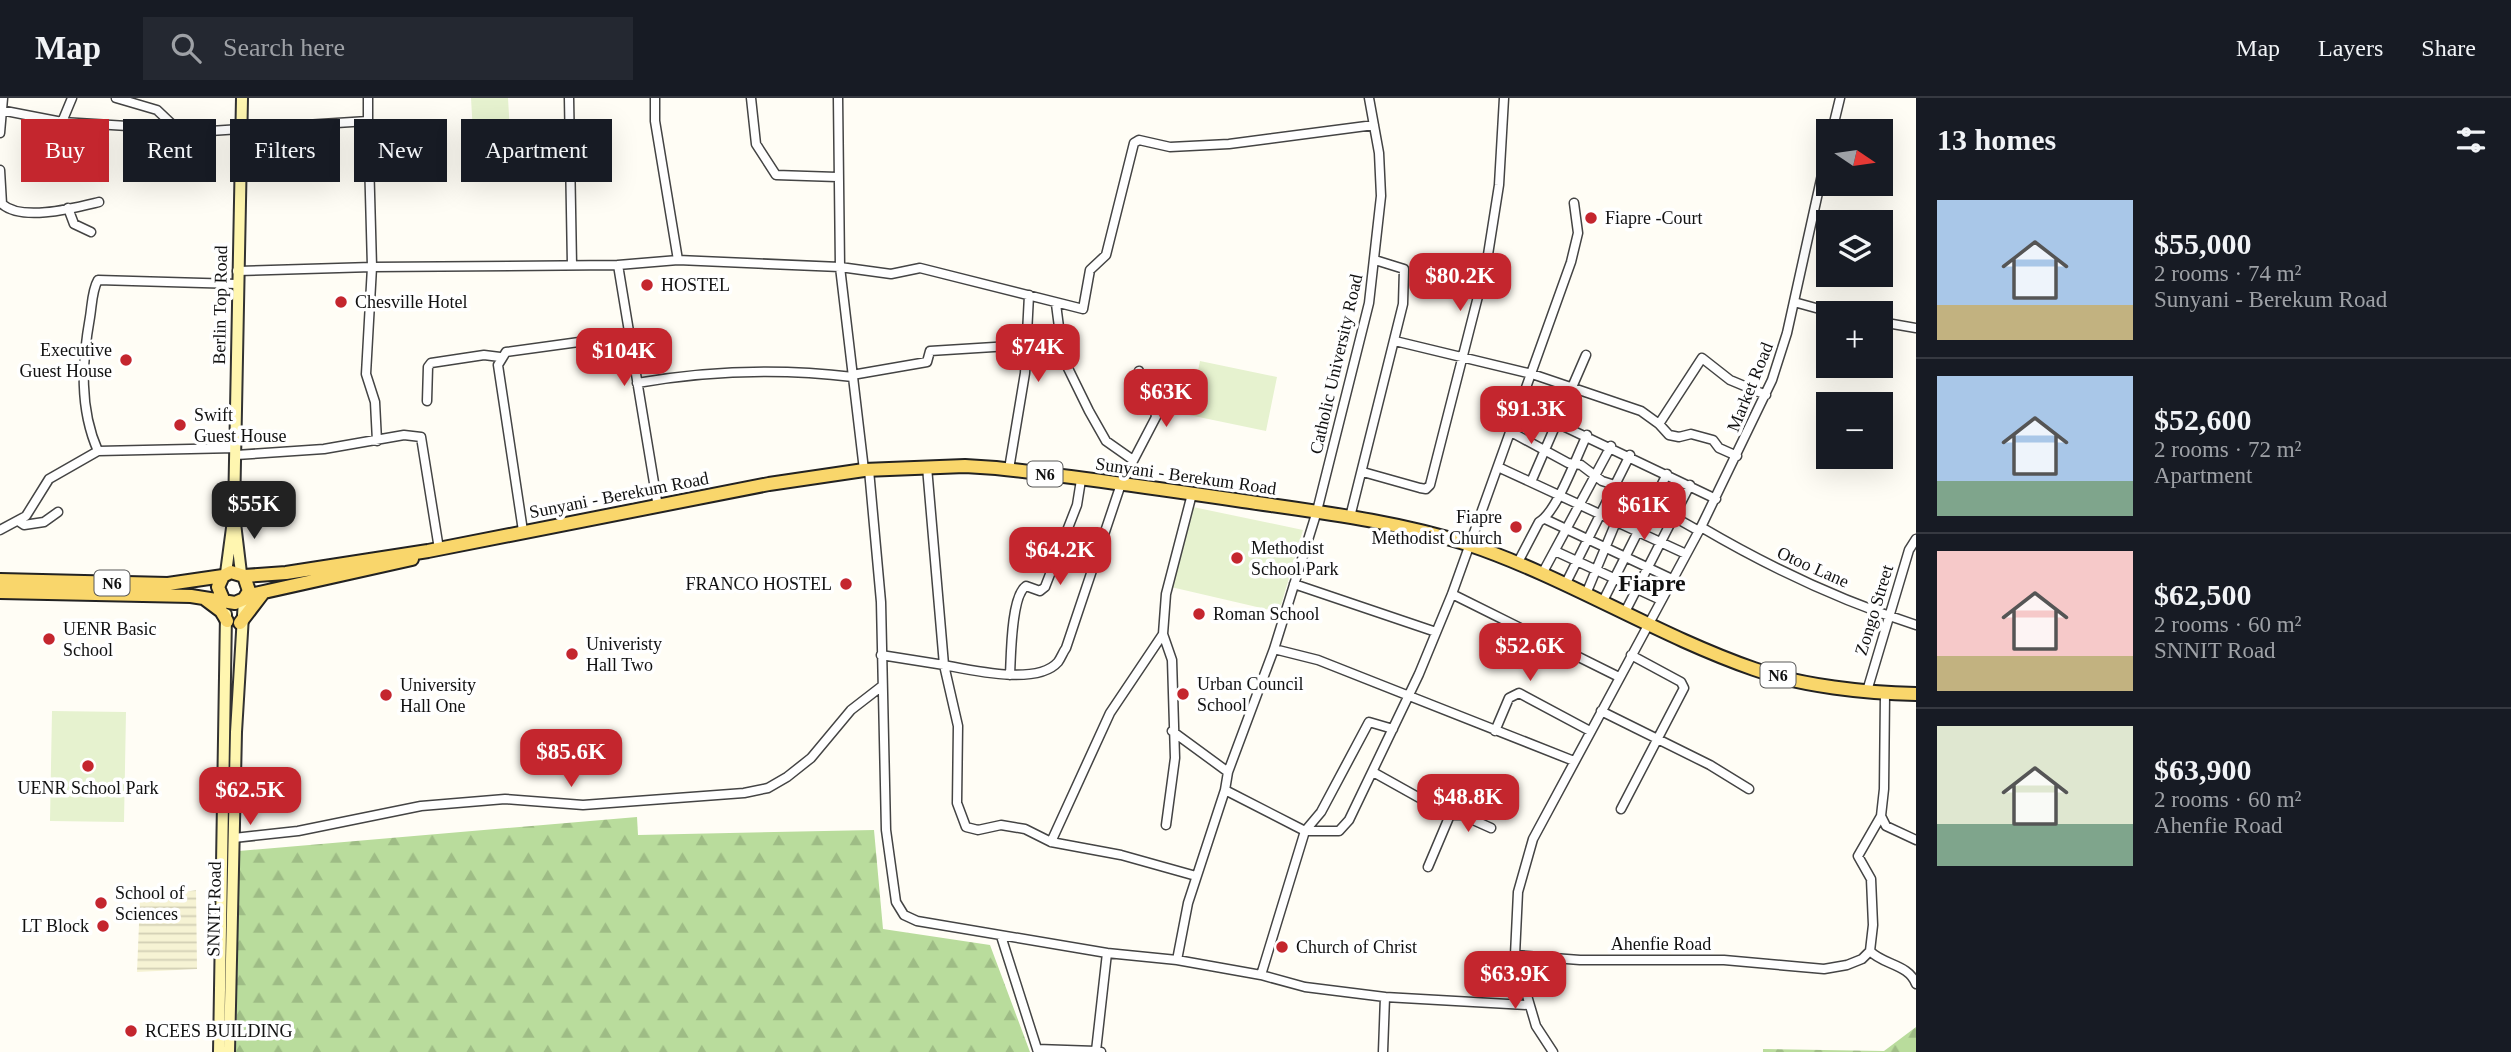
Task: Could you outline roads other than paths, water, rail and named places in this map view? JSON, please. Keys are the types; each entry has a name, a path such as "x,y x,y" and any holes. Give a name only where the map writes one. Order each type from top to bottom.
{"main road":[{"name":"Sunyani - Berekum Road","path":"242,574 286,573 433,550 769,484 866,470 927,467 1009,469 1317,511 1468,545 1542,574 1757,671 1885,694 1916,694"},
{"name":"Sunyani - Berekum Road","path":"245,597 266,590 413,559 433,550"},
{"name":"N6","path":"26,587 168,584 242,574"},
{"path":"242,574 249,586 245,597"},
{"path":"224,600 218,587 225,575"},
{"name":"N6","path":"6,586 202,597 235,603 245,597"},
{"path":"240,623 251,605 266,590"},
{"path":"202,597 214,604 227,621"}],"street":[{"path":"0,133 3,98"},
{"path":"63,119 72,98"},
{"path":"116,98 157,110 166,119"},
{"name":"Berlin Top Road","path":"241,119 242,98"},
{"path":"368,98 368,119"},
{"path":"569,98 572,265"},
{"path":"655,98 655,121 678,260"},
{"path":"751,98 756,144 776,175 837,177"},
{"path":"838,98 840,267 881,602 886,830 896,902 904,915 917,921 1001,936 1107,953 1177,960 1261,975 1305,987 1385,997 1528,1005"},
{"name":"Catholic University Road","path":"1177,960 1196,876 1226,790 1228,772 1274,649 1317,511 1369,303 1376,260 1381,196 1369,98"},
{"path":"1363,472 1426,489 1430,485 1487,261 1496,212 1503,98"},
{"path":"1835,119 1840,98"},
{"path":"1,110 47,119"},
{"path":"237,271 618,265 678,260 840,267 891,274 920,268 1083,309 1090,270 1106,255 1131,148 1139,140 1170,147 1229,144 1374,125"},
{"path":"0,170 2,204 9,210 24,213 99,202"},
{"name":"Berlin Top Road","path":"234,513 240,182"},
{"path":"370,182 372,267 366,374 375,402 377,441"},
{"name":"Market Road","path":"1648,623 1716,499 1766,395 1787,333 1817,196"},
{"path":"1226,790 1305,831 1339,831 1349,820 1436,632 1499,467 1571,262 1578,233 1574,203"},
{"path":"68,208 74,224 91,232"},
{"path":"1350,517 1403,304 1404,269 1376,260"},
{"path":"618,265 658,507"},
{"path":"98,451 90,431 83,391 83,360 98,280 237,284"},
{"path":"1009,469 1027,345 1029,295"},
{"path":"1794,302 1816,308"},
{"path":"1056,304 1063,358 1089,411 1106,441 1133,460"},
{"path":"1893,324 1916,328"},
{"path":"523,531 498,365 500,357 506,352 630,335"},
{"path":"1395,341 1532,374 1572,390 1641,411 1669,435 1679,437 1691,434 1713,440 1719,448 1737,456"},
{"path":"638,383 716,371 796,371 853,376 927,362 930,351 1027,345"},
{"path":"428,401 428,367 431,363 484,355 500,357"},
{"path":"1531,482 1586,355"},
{"path":"1659,424 1702,358 1730,380 1766,395"},
{"path":"881,655 1010,675 1043,672 1057,663 1066,648 1121,484 1156,417 1154,404 1139,371"},
{"path":"1521,406 1630,455 1716,499"},
{"name":"Otoo Lane","path":"1511,432 1764,563 1916,625"},
{"path":"0,530 18,521 31,510 49,479 98,451 236,452 324,449 404,435 421,437 433,550"},
{"path":"1517,564 1539,522 1545,519 1587,435"},
{"path":"1542,574 1611,446"},
{"path":"1565,585 1598,514 1630,455"},
{"path":"927,467 944,665 958,726 957,803 966,827 978,830 1001,825 1025,830 1051,842 1121,855 1196,876"},
{"path":"1499,467 1686,554"},
{"path":"1602,603 1667,474"},
{"path":"1010,675 1019,593 1026,586 1040,591 1045,587 1077,505 1081,480"},
{"path":"1625,612 1690,485"},
{"path":"1166,825 1175,776 1172,660 1163,634 1166,594 1192,494"},
{"path":"18,521 24,525 44,522 58,512"},
{"path":"234,513 242,574"},
{"path":"225,575 234,513"},
{"path":"1545,519 1672,579"},
{"path":"1586,594 1616,522"},
{"name":"Zongo Street","path":"1867,691 1909,550 1916,539"},
{"path":"1555,551 1661,600"},
{"path":"1294,584 1436,632"},
{"path":"1452,594 1619,677"},
{"name":"SNNIT Road","path":"226,947 234,838 240,623 245,597"},
{"name":"SNNIT Road","path":"224,600 227,621 226,961 229,1052"},
{"path":"1553,1052 1536,1026 1516,955 1518,892 1533,839 1648,623"},
{"path":"1051,842 1110,713 1163,634"},
{"path":"1274,649 1318,660 1574,761"},
{"path":"1621,809 1684,684 1631,655"},
{"path":"234,838 312,828 421,806 505,799 583,805 744,793 768,788 795,771 832,735 851,710 882,685"},
{"path":"1495,731 1509,698 1519,693 1590,731"},
{"path":"1885,694 1884,789 1881,816 1858,856 1871,879 1873,925 1870,951 1902,968 1916,984"},
{"path":"1601,711 1749,789"},
{"path":"1261,975 1305,831 1321,813 1369,722 1393,729"},
{"path":"1172,731 1228,772"},
{"path":"1373,772 1450,815 1462,815 1491,828"},
{"path":"1428,867 1450,815"},
{"path":"1881,816 1886,825 1916,839"},
{"path":"1001,936 1038,1050 1099,1052 1107,953"},
{"name":"Ahenfie Road","path":"1516,955 1580,960 1724,960 1824,969 1863,959 1870,951"},
{"name":"SNNIT Road","path":"219,1052 226,961"},
{"path":"1383,1052 1385,997"}],"place":[{"name":"Fiapre -Court","path":"1591,218"},
{"name":"HOSTEL","path":"647,285"},
{"name":"Chesville Hotel","path":"341,302"},
{"name":"Executive Guest House","path":"126,360"},
{"name":"Swift Guest House","path":"180,425"},
{"name":"Fiapre Methodist Church","path":"1516,527"},
{"name":"Methodist School Park","path":"1237,558"},
{"name":"FRANCO HOSTEL","path":"846,584"},
{"name":"Roman School","path":"1199,614"},
{"name":"UENR Basic School","path":"49,639"},
{"name":"Univeristy Hall Two","path":"572,654"},
{"name":"Urban Council School","path":"1183,694"},
{"name":"University Hall One","path":"386,695"},
{"name":"UENR School Park","path":"88,766"},
{"name":"School of Sciences","path":"101,903"},
{"name":"LT Block","path":"103,926"},
{"name":"Church of Christ","path":"1282,947"},
{"name":"RCEES BUILDING","path":"131,1031"}],"district":[{"name":"Fiapre","path":"1652,583"}]}
